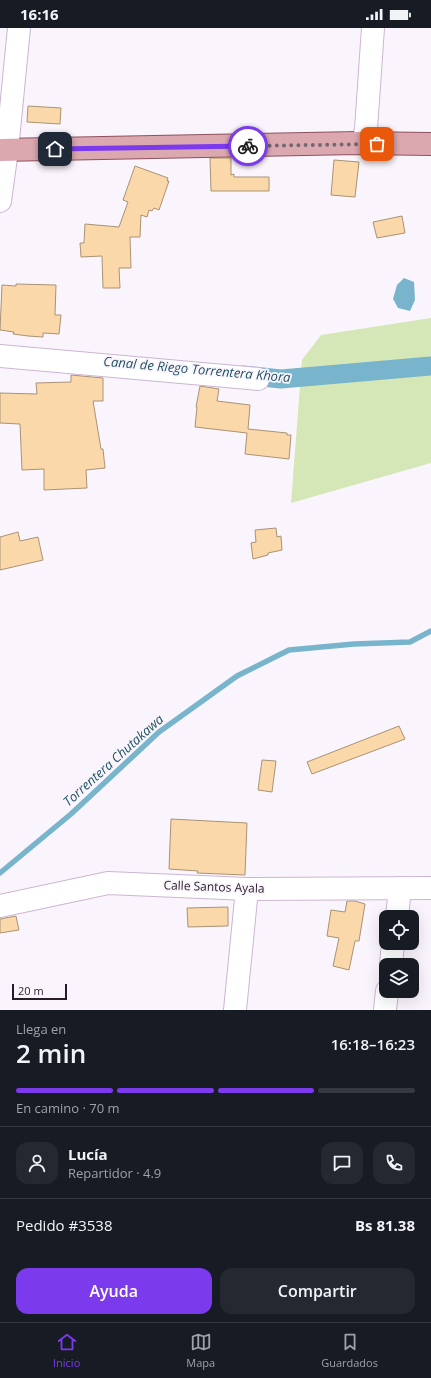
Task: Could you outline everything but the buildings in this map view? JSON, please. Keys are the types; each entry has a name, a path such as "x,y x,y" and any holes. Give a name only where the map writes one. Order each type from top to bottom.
{"main road":[{"path":"4,150 364,143 431,144"}],"street":[{"path":"0,201 4,150 19,28"},
{"path":"364,143 373,28"},
{"path":"0,356 258,379"},
{"name":"Calle Santos Ayala","path":"0,906 108,883 247,889 431,888"},
{"path":"398,910 400,888"},
{"path":"235,1010 247,889"},
{"path":"385,1010 386,998"}],"green space":[{"path":"431,318 431,463 291,503 302,360 321,335"}],"water":[{"path":"404,278 414,282 415,300 410,311 398,308 393,299 397,285"}],"waterway":[{"name":"Canal de Riego Torrentera Khora","path":"243,375 281,379 431,366"},
{"name":"Torrentera Chutakawa","path":"0,873 71,814 159,732 237,676 289,650 354,644 410,642 431,631"}],"way so far":[{"path":"248,146 377,144"}],"route":[{"path":"55,149 248,146"}]}
